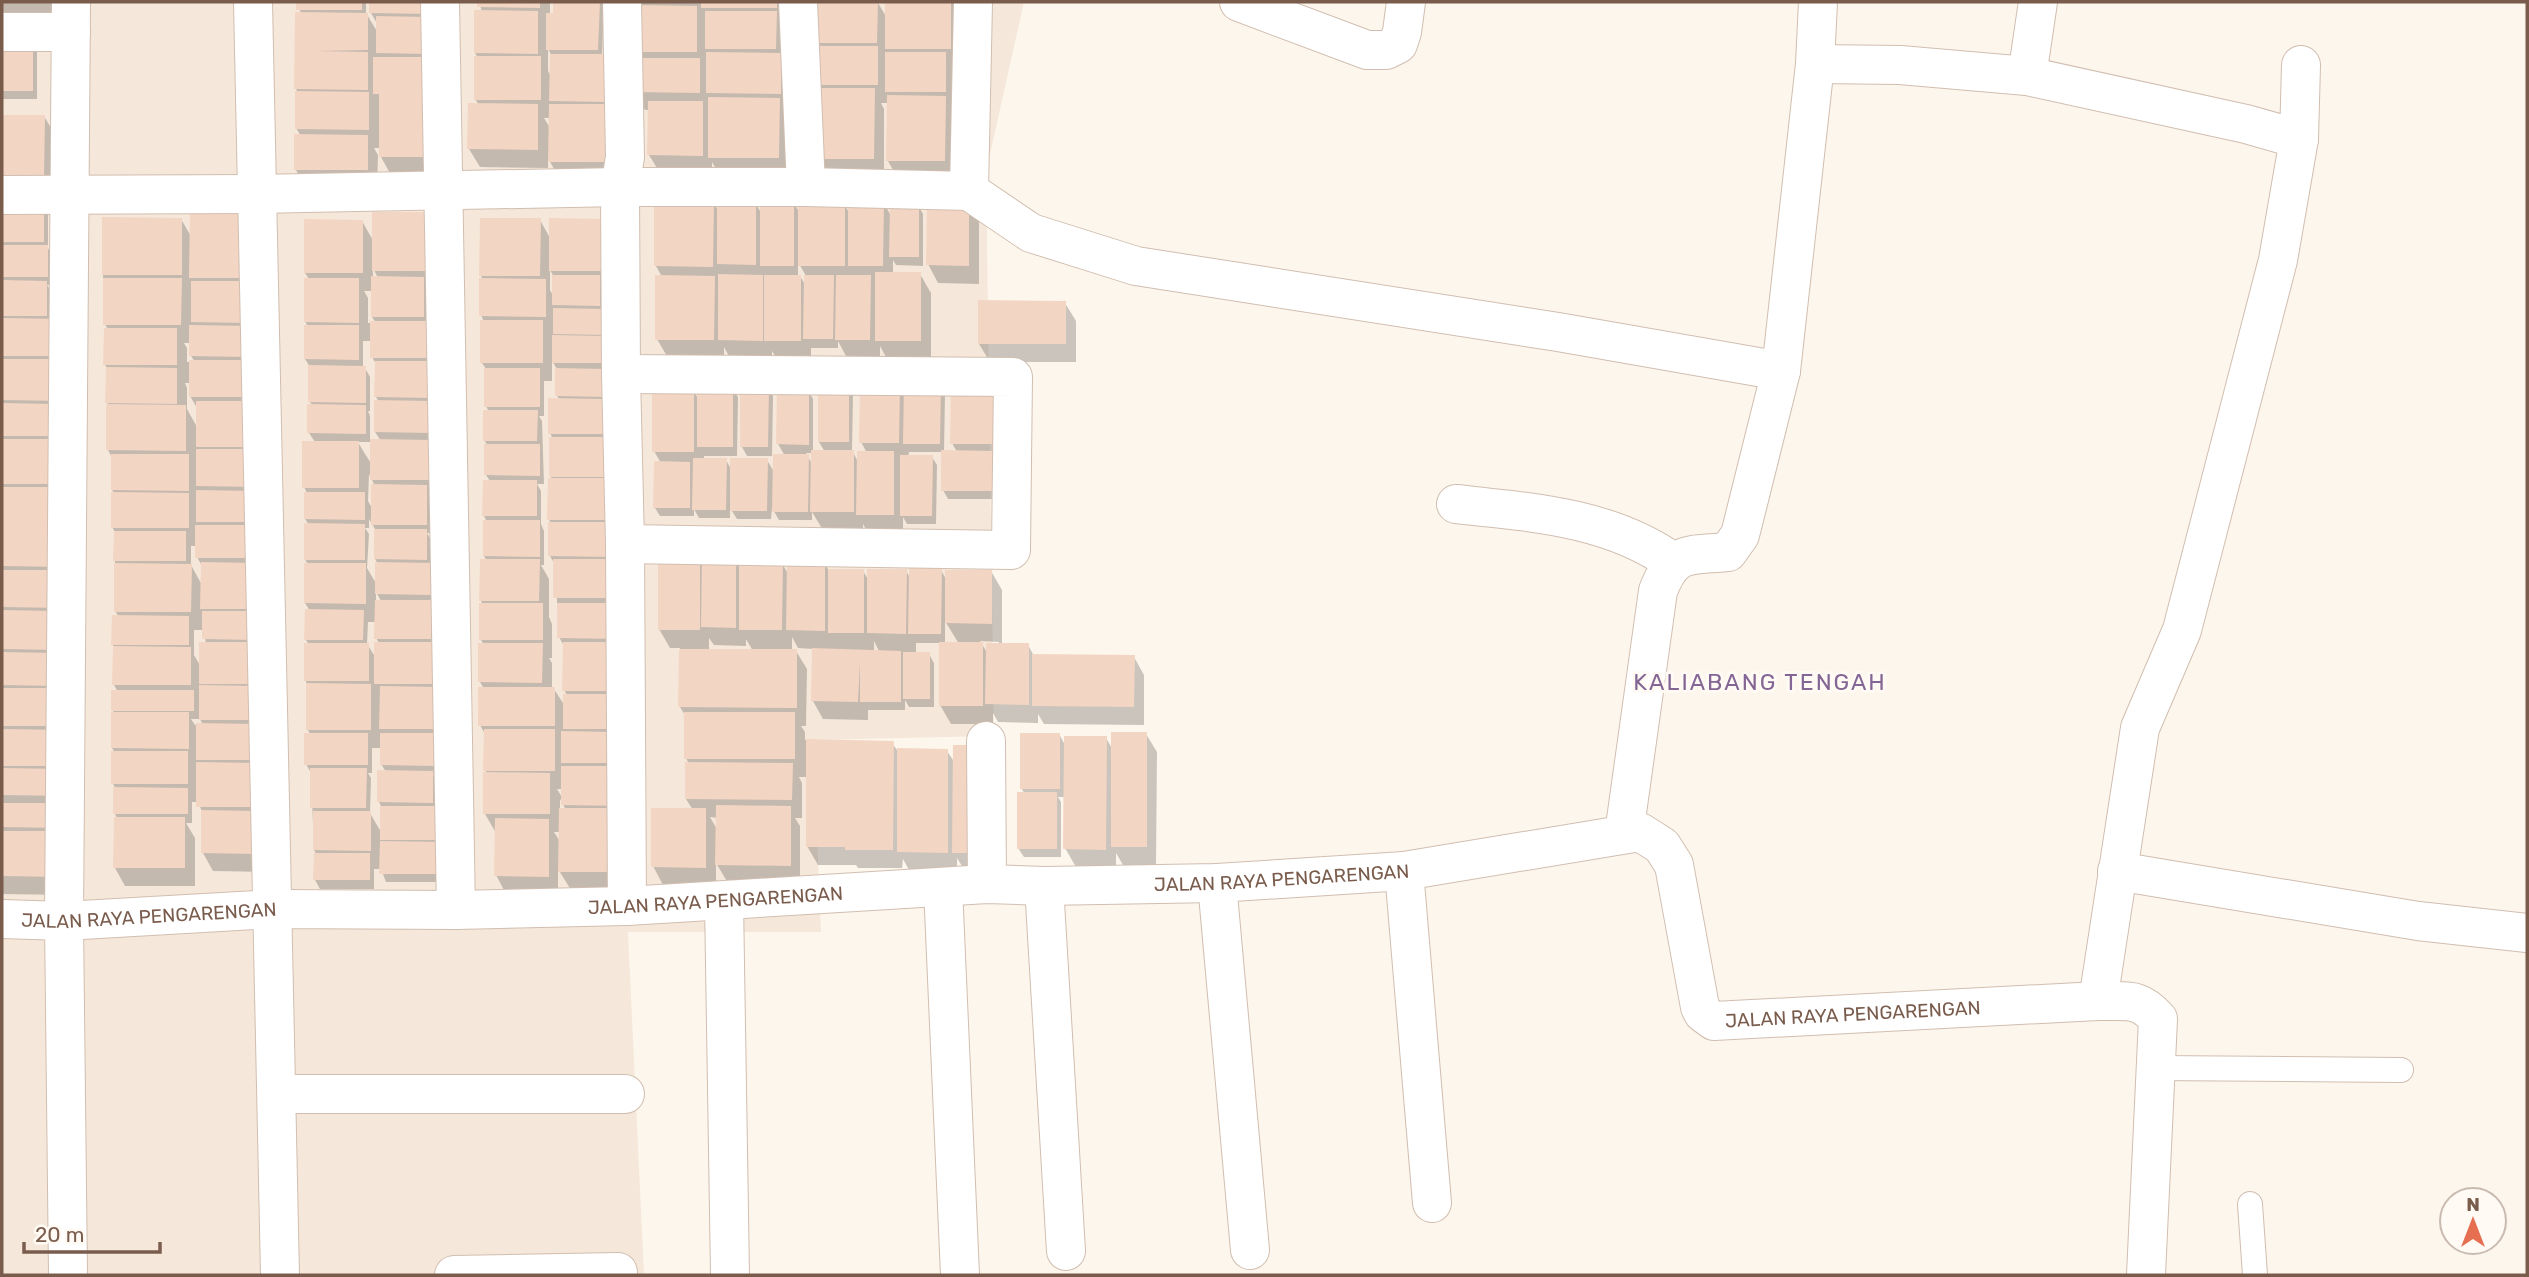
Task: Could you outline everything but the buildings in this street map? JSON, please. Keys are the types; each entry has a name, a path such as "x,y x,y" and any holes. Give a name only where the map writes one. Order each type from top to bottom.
{"street":[{"path":"253,2 280,1275"},
{"path":"440,2 456,911"},
{"path":"622,2 625,157 620,187 621,374 627,906"},
{"path":"798,2 806,187"},
{"path":"969,191 973,2"},
{"path":"1239,2 1367,50 1386,50 1398,44 1406,2"},
{"path":"1624,834 1658,591 1666,571 1674,562 1684,556 1728,552 1740,535 1781,371 1815,64 1818,2"},
{"path":"2027,76 2038,2"},
{"path":"2,32 71,17 64,921 68,1275"},
{"path":"1815,64 1900,65 2027,76 2233,121 2299,139"},
{"path":"2098,1001 2140,728 2182,630 2278,260 2299,139 2301,65"},
{"path":"2,195 256,194 620,187 806,187 969,191 1031,233 1136,266 1559,332 1781,371"},
{"path":"621,374 1013,377 1012,550 625,544"},
{"path":"1455,504 1554,514 1630,537 1652,547 1674,562"},
{"path":"986,741 987,884"},
{"name":"JALAN RAYA PENGARENGAN","path":"2,919 64,921 273,909 456,911 627,906 987,884 1044,886 1217,883 1404,872 1640,832 1662,846 1674,865 1700,1007 1703,1013 1714,1021 2098,1001 2139,1002 2158,1019 2146,1275"},
{"path":"1404,872 1432,1203"},
{"path":"2117,872 2418,921 2527,933"},
{"path":"1217,883 1250,1250"},
{"path":"1044,886 1066,1251"},
{"path":"943,887 960,1275"},
{"path":"724,901 730,1275"},
{"path":"277,1094 625,1094"},
{"path":"454,1275 618,1272"}],"lane":[{"path":"2154,1068 2401,1070"},
{"path":"2250,1204 2255,1275"}],"shaded area":[{"path":"2,2 1024,2 986,172 994,736 813,740 821,932 628,932 644,1275 2,1275"}],"district":[{"name":"KALIABANG TENGAH","path":"1760,682"}]}
